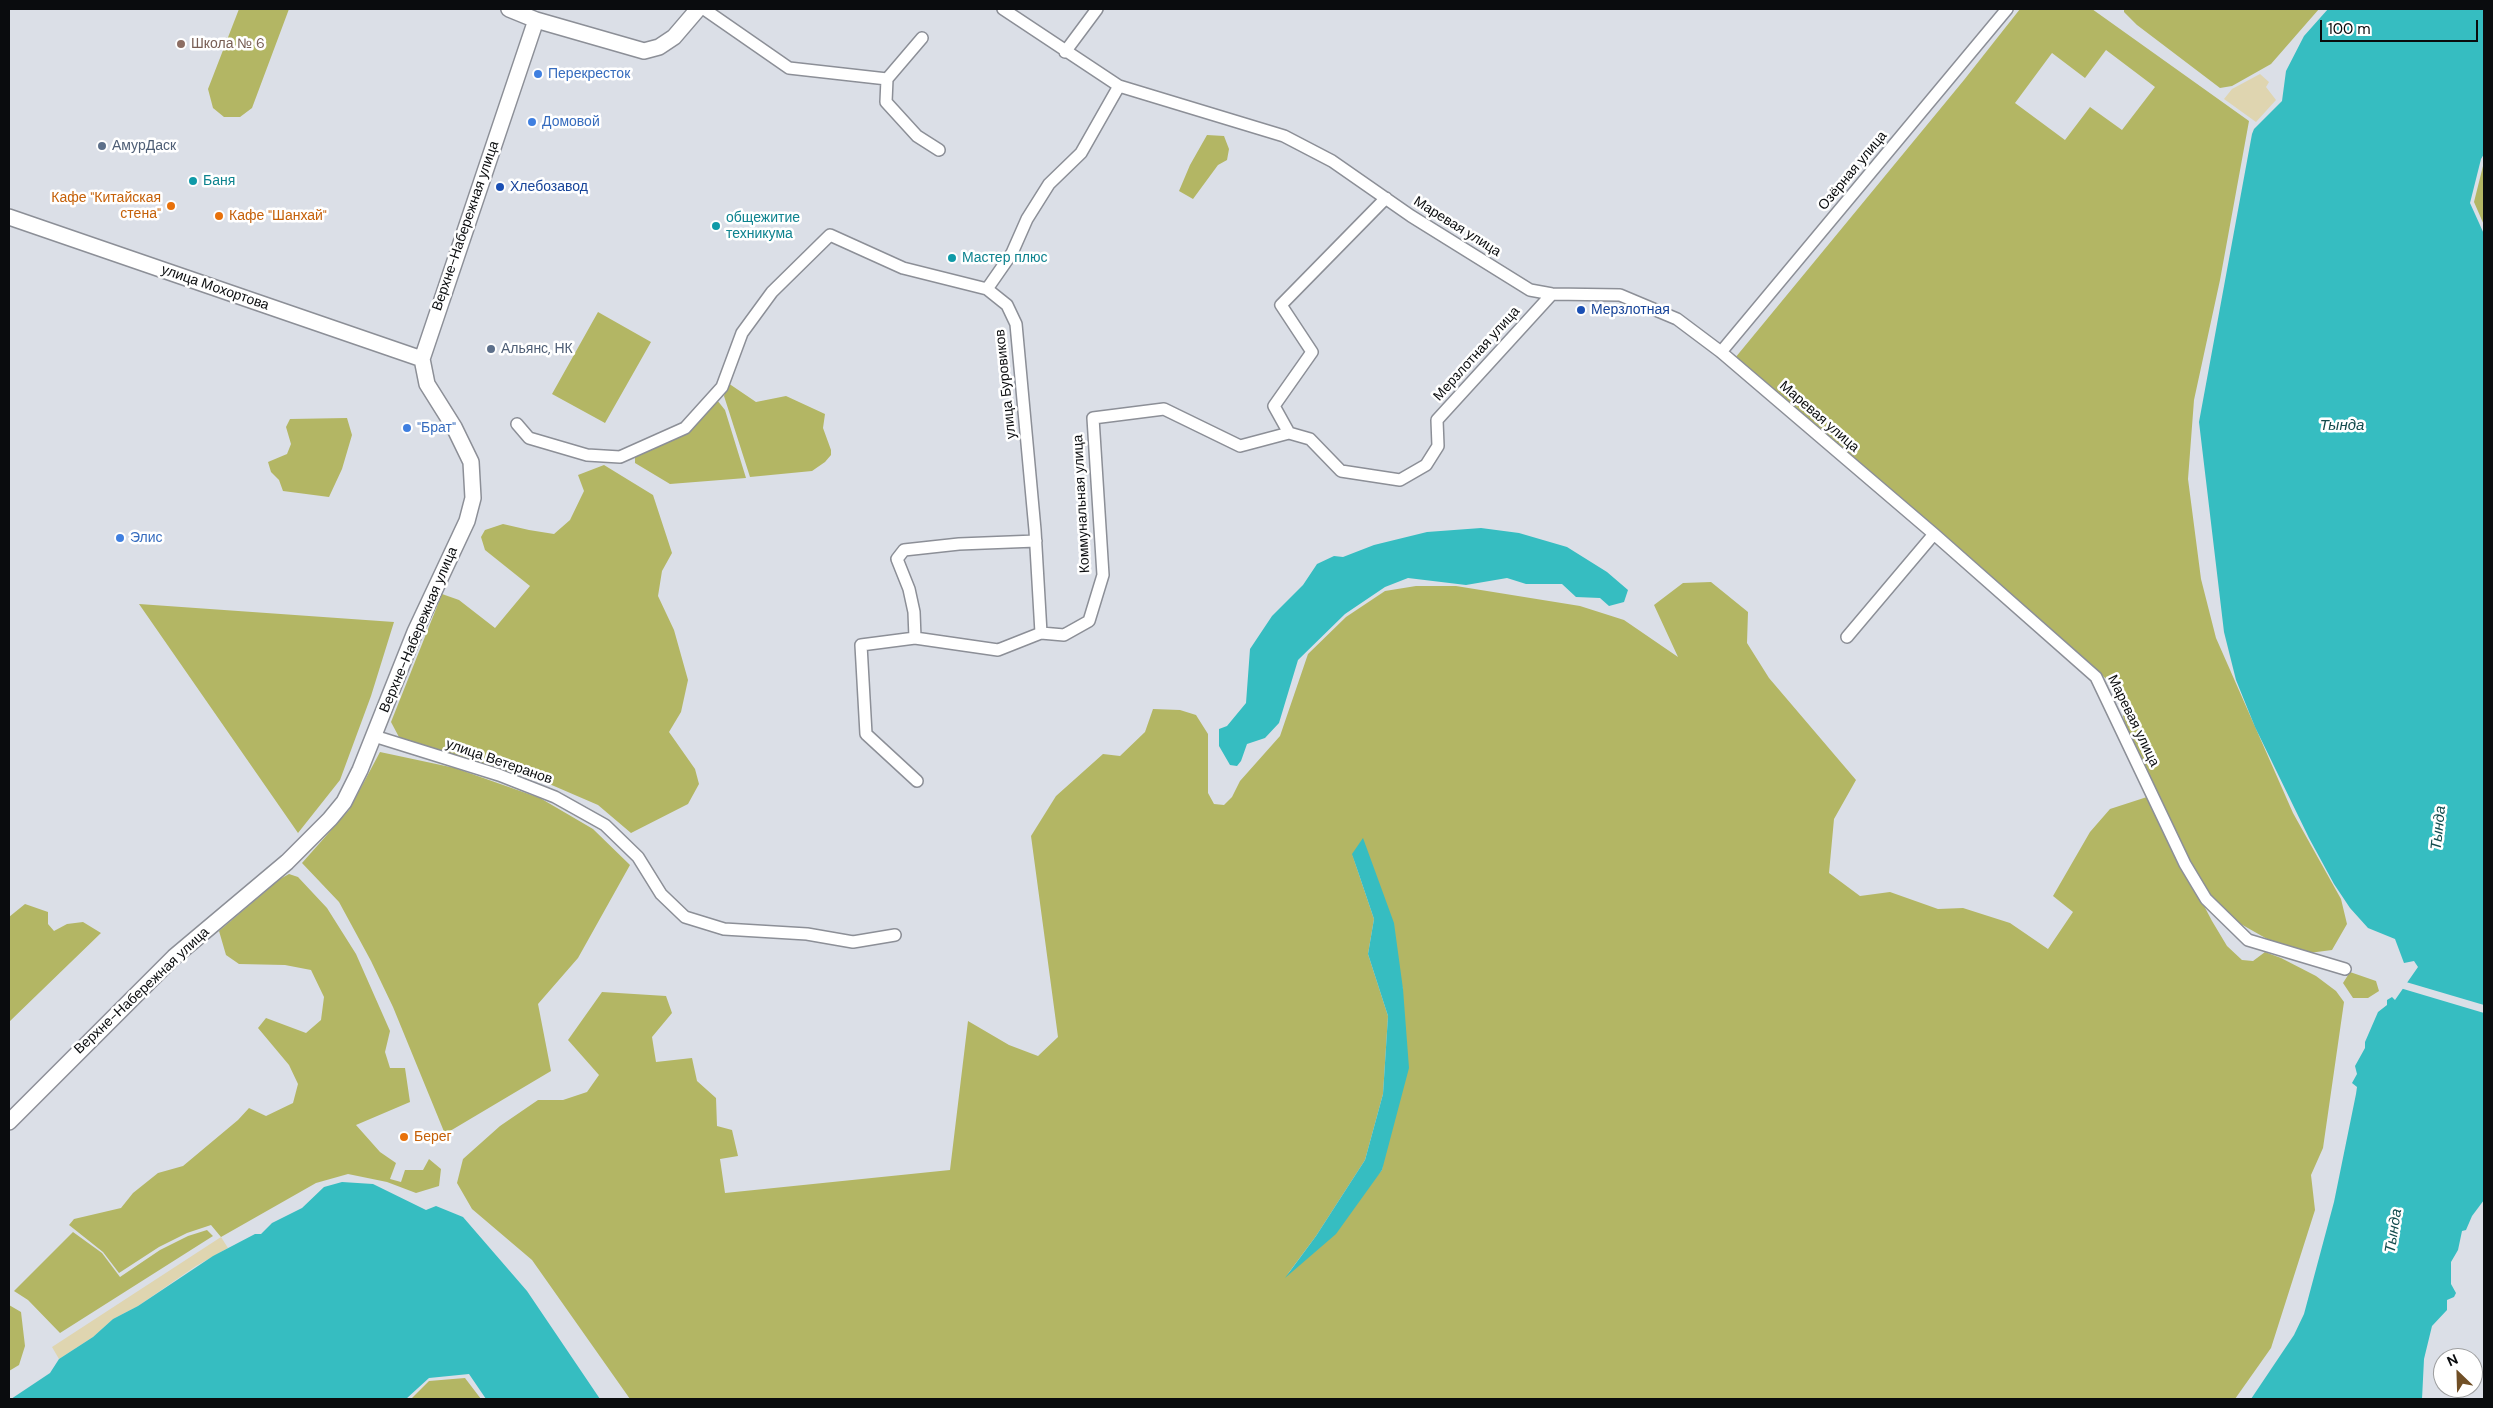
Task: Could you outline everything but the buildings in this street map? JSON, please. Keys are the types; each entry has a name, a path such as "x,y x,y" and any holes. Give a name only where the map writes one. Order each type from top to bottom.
{"street":[{"path":"510,9 536,20 644,51 659,47 674,37 698,9"},
{"path":"704,9 789,68 887,79"},
{"name":"Маревая улица","path":"1003,9 1118,86 1284,136 1332,161 1386,198 1530,290 1552,294 1620,295 1678,319 1721,352 1934,534 2096,678 2185,864 2206,899 2248,940 2345,969"},
{"path":"1065,52 1097,9"},
{"name":"Озёрная улица","path":"1721,352 2007,9"},
{"name":"Верхне-Набережная улица","path":"9,1122 174,958 287,862 330,819 344,802 360,770 415,632 467,521 473,498 471,462 454,427 427,384 422,359 536,20"},
{"path":"922,38 887,79 886,102 917,136 939,150"},
{"path":"987,289 1012,253 1027,219 1049,184 1081,153 1118,86"},
{"path":"1289,433 1274,406 1312,352 1282,305 1386,198"},
{"name":"улица Мохортова","path":"9,217 422,359"},
{"name":"улица Буровиков","path":"517,424 529,438 588,455 620,457 685,428 722,387 742,333 772,292 830,235 903,268 987,289 1007,305 1016,324 1036,541 1042,633"},
{"name":"Мерзлотная улица","path":"1289,433 1310,439 1341,471 1400,480 1426,465 1438,446 1437,420 1552,294"},
{"name":"Коммунальная улица","path":"1042,633 1064,636 1089,622 1103,575 1093,418 1164,409 1240,446 1289,433"},
{"path":"1847,637 1934,534"},
{"path":"915,638 914,612 909,589 897,559 904,550 959,544 1036,541"},
{"path":"917,781 866,734 862,645 915,638 998,650 1042,633"},
{"name":"улица Ветеранов","path":"374,736 500,775 555,797 605,825 638,857 661,894 685,917 724,929 808,934 853,942 895,935"}],"green space":[{"path":"239,9 289,9 252,108 240,117 224,117 213,108 208,89"},
{"path":"2020,9 2092,9 2249,121 2220,280 2194,400 2188,479 2201,579 2216,638 2293,813 2341,899 2347,924 2332,950 2309,953 2283,948 2239,923 2210,899 2173,829 2127,732 2123,716 2126,701 2121,693 2086,660 1735,358 1964,80","holes":["2106,50 2155,87 2122,130 2090,107 2065,140 2015,103 2052,53 2085,78"]},
{"path":"2124,9 2319,9 2271,64 2232,86 2220,88 2137,25 2124,12"},
{"path":"1207,135 1224,136 1229,149 1227,160 1218,165 1193,199 1179,191 1190,165"},
{"path":"2484,162 2484,225 2474,202"},
{"path":"598,312 651,342 605,423 552,394"},
{"path":"728,383 756,402 786,396 825,414 823,428 831,455 812,471 750,477 724,396"},
{"path":"717,400 725,410 746,478 670,484 635,463 635,455 666,442 693,426"},
{"path":"347,418 352,435 342,469 329,497 283,491 279,480 271,472 268,462 287,454 291,444 286,427 290,419"},
{"path":"604,465 653,495 672,553 662,571 658,596 674,630 688,680 681,712 669,732 695,769 699,784 688,804 631,833 598,805 547,783 400,739 391,722 442,594 459,600 495,628 530,586 485,550 481,537 485,530 503,524 554,534 570,520 584,491 578,475"},
{"path":"1711,582 1748,612 1747,643 1769,678 1856,780 1834,819 1829,873 1860,896 1890,892 1938,909 1963,908 2010,923 2048,949 2073,912 2053,896 2090,832 2110,809 2147,797 2227,946 2242,960 2253,961 2265,952 2281,958 2316,976 2336,991 2344,1002 2323,1148 2311,1175 2315,1210 2271,1348 2235,1399 630,1399 532,1260 472,1209 457,1183 463,1159 500,1126 538,1100 563,1100 587,1092 599,1075 568,1040 602,992 666,996 672,1013 652,1037 656,1062 692,1058 697,1081 716,1098 717,1126 732,1130 738,1156 720,1159 725,1193 950,1170 968,1021 1009,1045 1038,1056 1058,1037 1031,836 1056,796 1103,754 1120,756 1145,732 1153,709 1180,710 1196,715 1208,734 1208,793 1214,804 1224,805 1232,797 1240,781 1280,736 1308,654 1346,617 1385,591 1416,586 1456,586 1580,606 1624,620 1678,657 1654,605 1683,583","holes":["1352,854 1403,989 1382,1170 1287,1275 1316,1236 1365,1160 1383,1094 1388,1016 1368,954 1374,919"]},
{"path":"139,604 394,622 371,696 340,780 298,833"},
{"path":"380,752 455,768 540,798 593,829 630,865 578,958 538,1004 551,1071 445,1134 393,1007 371,961 339,902 302,863 349,810"},
{"path":"289,874 298,877 327,908 356,954 390,1031 385,1052 390,1068 405,1068 410,1102 356,1125 380,1152 396,1163 390,1179 401,1182 405,1170 423,1170 429,1159 441,1169 439,1186 416,1193 387,1182 348,1174 316,1183 221,1237 211,1225 187,1233 159,1247 119,1273 103,1252 69,1225 74,1219 121,1208 133,1193 158,1173 183,1166 238,1120 249,1108 266,1116 293,1103 298,1084 289,1065 258,1028 266,1018 306,1033 321,1020 324,997 311,970 285,965 239,964 226,955 219,931 280,879"},
{"path":"25,904 48,912 48,924 54,931 67,924 83,922 101,933 9,1022 9,917"},
{"path":"2350,972 2376,981 2379,991 2368,998 2353,998 2343,983"},
{"path":"207,1230 213,1236 60,1333 28,1300 14,1291 73,1232 102,1253 120,1277 160,1250 188,1236"},
{"path":"9,1305 21,1312 25,1346 19,1365 9,1371"},
{"path":"465,1378 481,1399 411,1399 429,1381"}],"sand":[{"path":"2260,74 2269,82 2266,87 2276,100 2256,122 2224,99 2232,89"},
{"path":"221,1237 228,1248 196,1266 138,1306 113,1319 93,1337 59,1359 52,1347"}],"water":[{"name":"Тында","path":"2328,9 2484,9 2484,154 2481,159 2470,203 2484,234 2484,1200 2472,1216 2466,1230 2462,1231 2458,1250 2451,1262 2451,1284 2456,1293 2454,1297 2447,1300 2447,1310 2432,1326 2424,1359 2422,1399 2251,1399 2294,1335 2304,1314 2334,1202 2356,1094 2357,1087 2352,1083 2357,1074 2355,1066 2365,1048 2365,1042 2378,1012 2387,1005 2387,1000 2392,997 2395,1000 2418,967 2414,961 2404,963 2395,939 2368,928 2350,908 2334,884 2309,838 2255,727 2236,680 2224,632 2199,422 2252,134 2254,129 2282,101 2286,71 2304,36"},
{"path":"1481,528 1519,533 1567,547 1607,572 1628,590 1624,602 1609,606 1600,598 1576,597 1562,584 1526,584 1507,578 1466,585 1408,578 1385,587 1345,614 1298,660 1279,723 1265,738 1247,744 1241,761 1237,766 1230,765 1219,746 1219,729 1227,726 1246,703 1250,649 1272,616 1303,585 1317,564 1334,556 1343,557 1374,545 1427,532"},
{"path":"1363,838 1394,923 1403,989 1409,1068 1382,1170 1336,1234 1285,1278 1316,1236 1365,1160 1383,1094 1388,1016 1368,954 1374,919 1352,854"},
{"path":"342,1182 373,1184 426,1210 436,1206 463,1217 527,1291 600,1399 486,1399 469,1374 429,1378 406,1399 11,1399 50,1373 59,1359 93,1337 113,1319 138,1306 213,1256 255,1234 261,1234 272,1223 302,1208 324,1187"}],"pier":[{"path":"2406,982 2484,1005 2484,1013 2400,988"}],"place":[{"name":"Школа № 6","path":"181,44"},
{"name":"Перекресток","path":"538,74"},
{"name":"Домовой","path":"532,122"},
{"name":"АмурДаск","path":"102,146"},
{"name":"Баня","path":"193,181"},
{"name":"Хлебозавод","path":"500,187"},
{"name":"Кафе \"Китайская стена\"","path":"171,206"},
{"name":"Кафе \"Шанхай\"","path":"219,216"},
{"name":"общежитие техникума","path":"716,226"},
{"name":"Мастер плюс","path":"952,258"},
{"name":"Мерзлотная","path":"1581,310"},
{"name":"Альянс, НК","path":"491,349"},
{"name":"\"Брат\"","path":"407,428"},
{"name":"Элис","path":"120,538"},
{"name":"Берег","path":"404,1137"}]}
